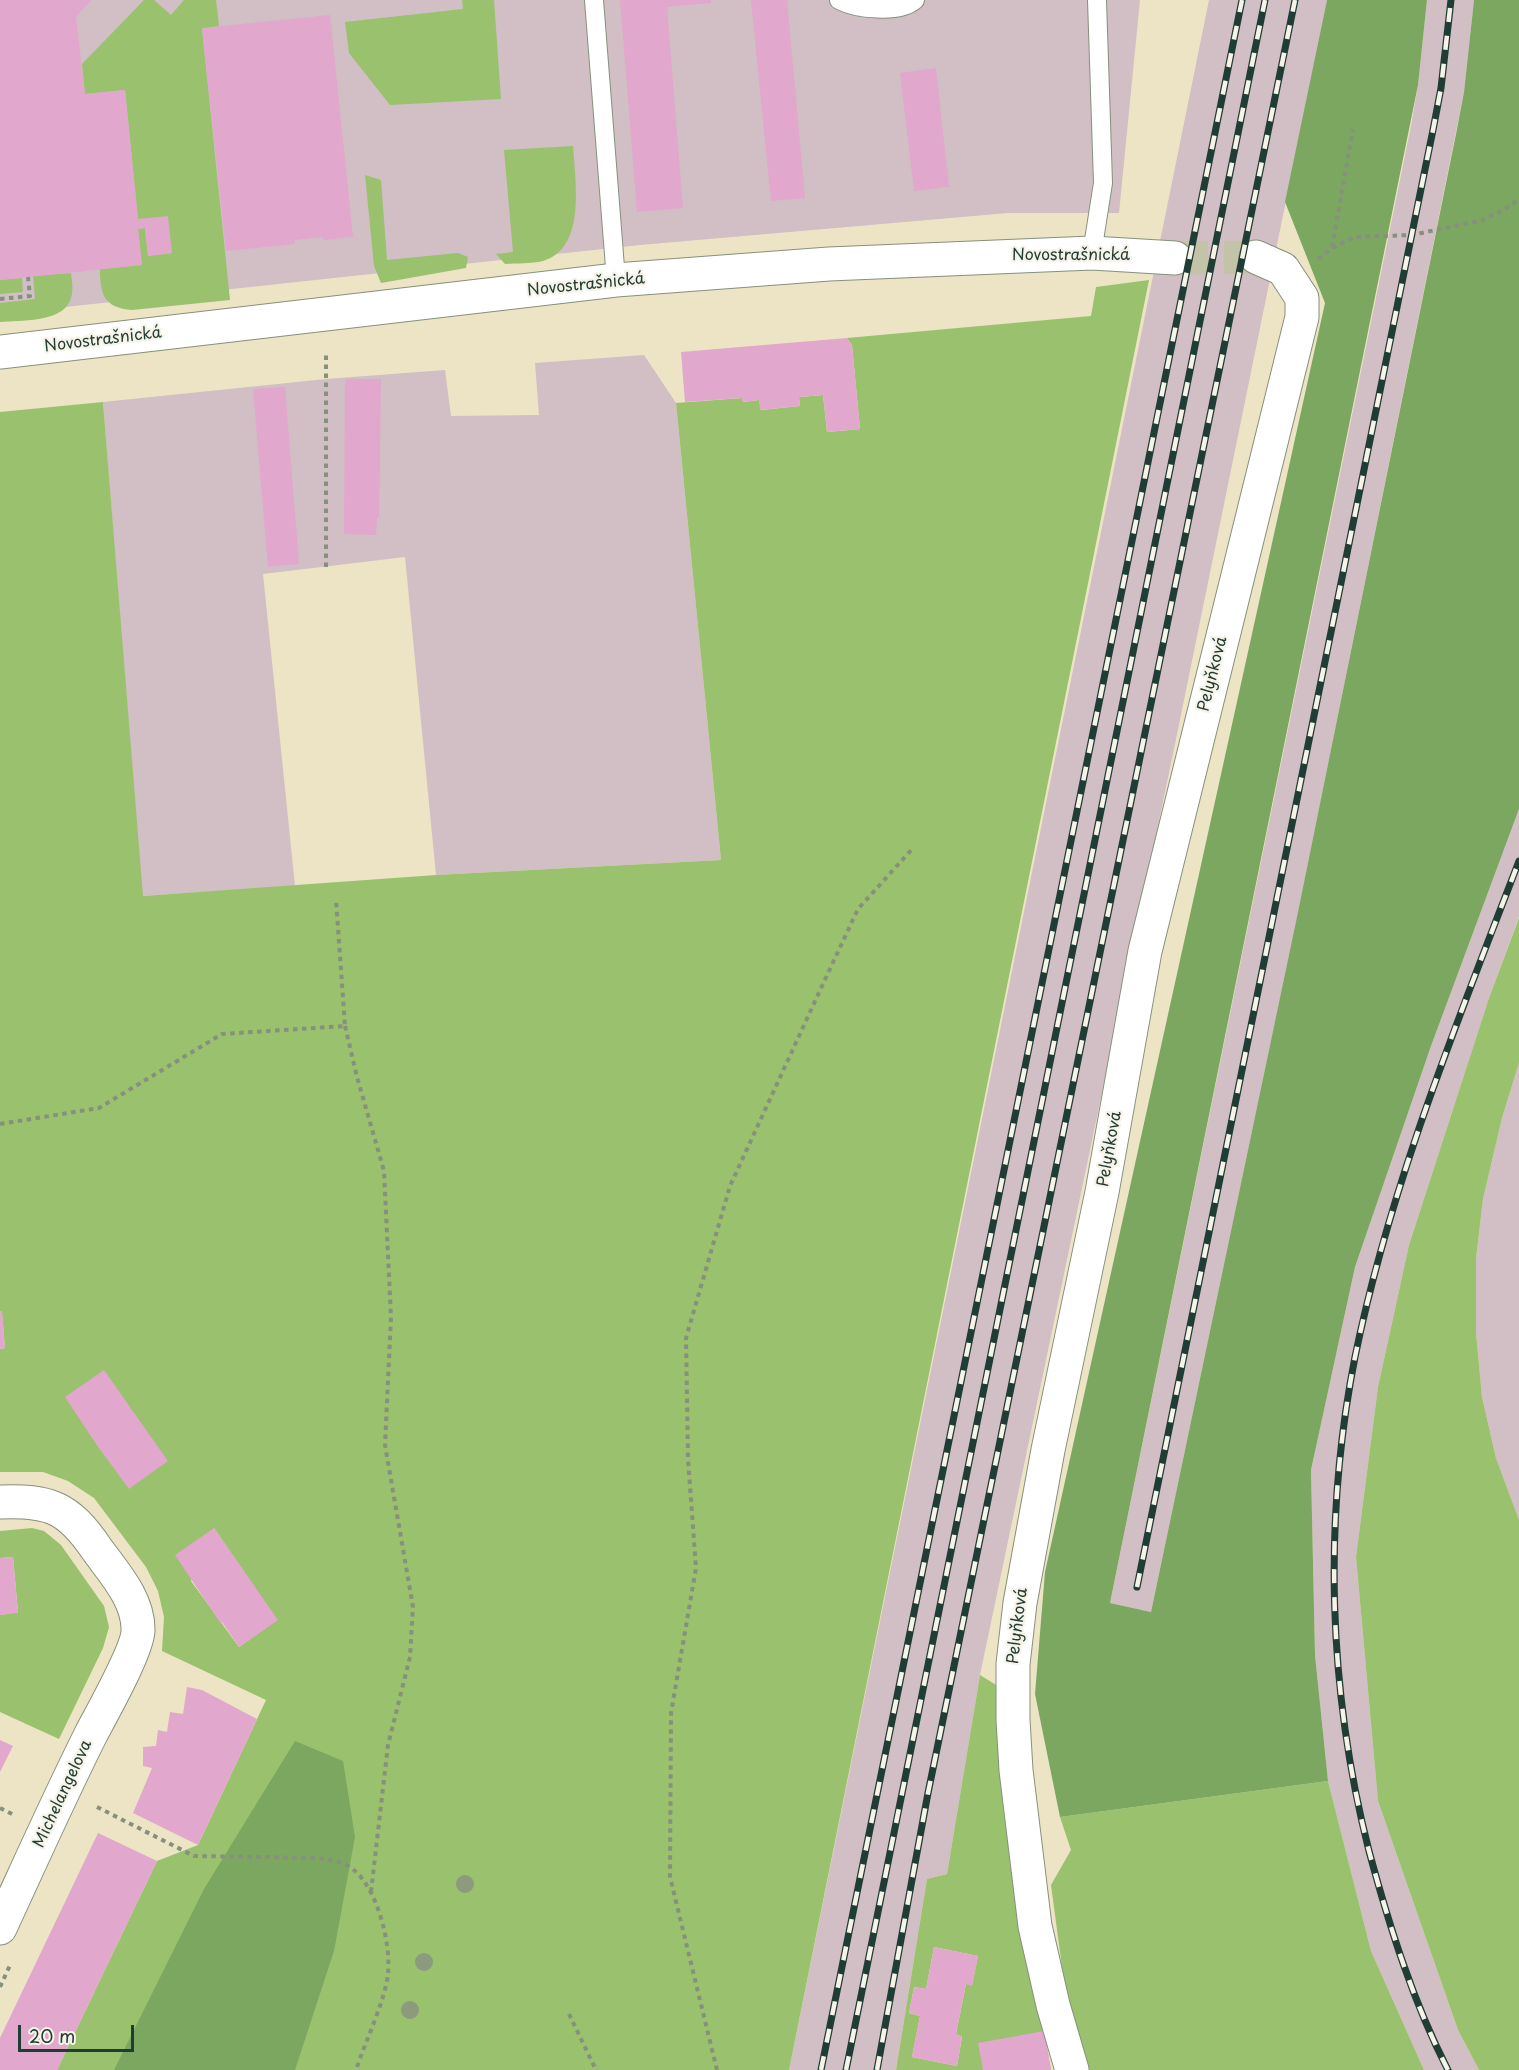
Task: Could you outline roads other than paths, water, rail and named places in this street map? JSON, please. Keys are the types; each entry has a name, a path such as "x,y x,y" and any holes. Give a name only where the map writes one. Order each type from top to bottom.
{"street":[{"name":"Novostrašnická","path":"0,352 616,280 829,264 1092,253 1175,258"},
{"name":"Pelyňková","path":"1072,2070 1053,2006 1035,1926 1022,1824 1013,1720 1013,1664 1020,1603 1048,1450 1102,1192 1145,951 1302,317 1302,298 1283,269 1257,257"},
{"name":"Michelangelova","path":"0,1502 32,1502 55,1507 71,1517 131,1599 138,1633 128,1660 82,1752 0,1928"}],"lane":[{"path":"594,0 616,280"},
{"path":"839,0 864,8 895,8 915,0"},
{"path":"1092,253 1103,183 1097,0"}],"tunnel":[{"path":"1175,258 1256,257"}],"railway":[{"path":"821,2070 1242,0"},
{"path":"846,2070 1265,0"},
{"path":"877,2070 928,1793 1295,0"},
{"path":"1137,1587 1433,130 1441,88 1451,0"},
{"path":"1448,2070 1424,2018 1394,1935 1369,1851 1355,1790 1338,1667 1335,1605 1338,1480 1355,1357 1387,1230 1427,1106 1519,861"}]}
